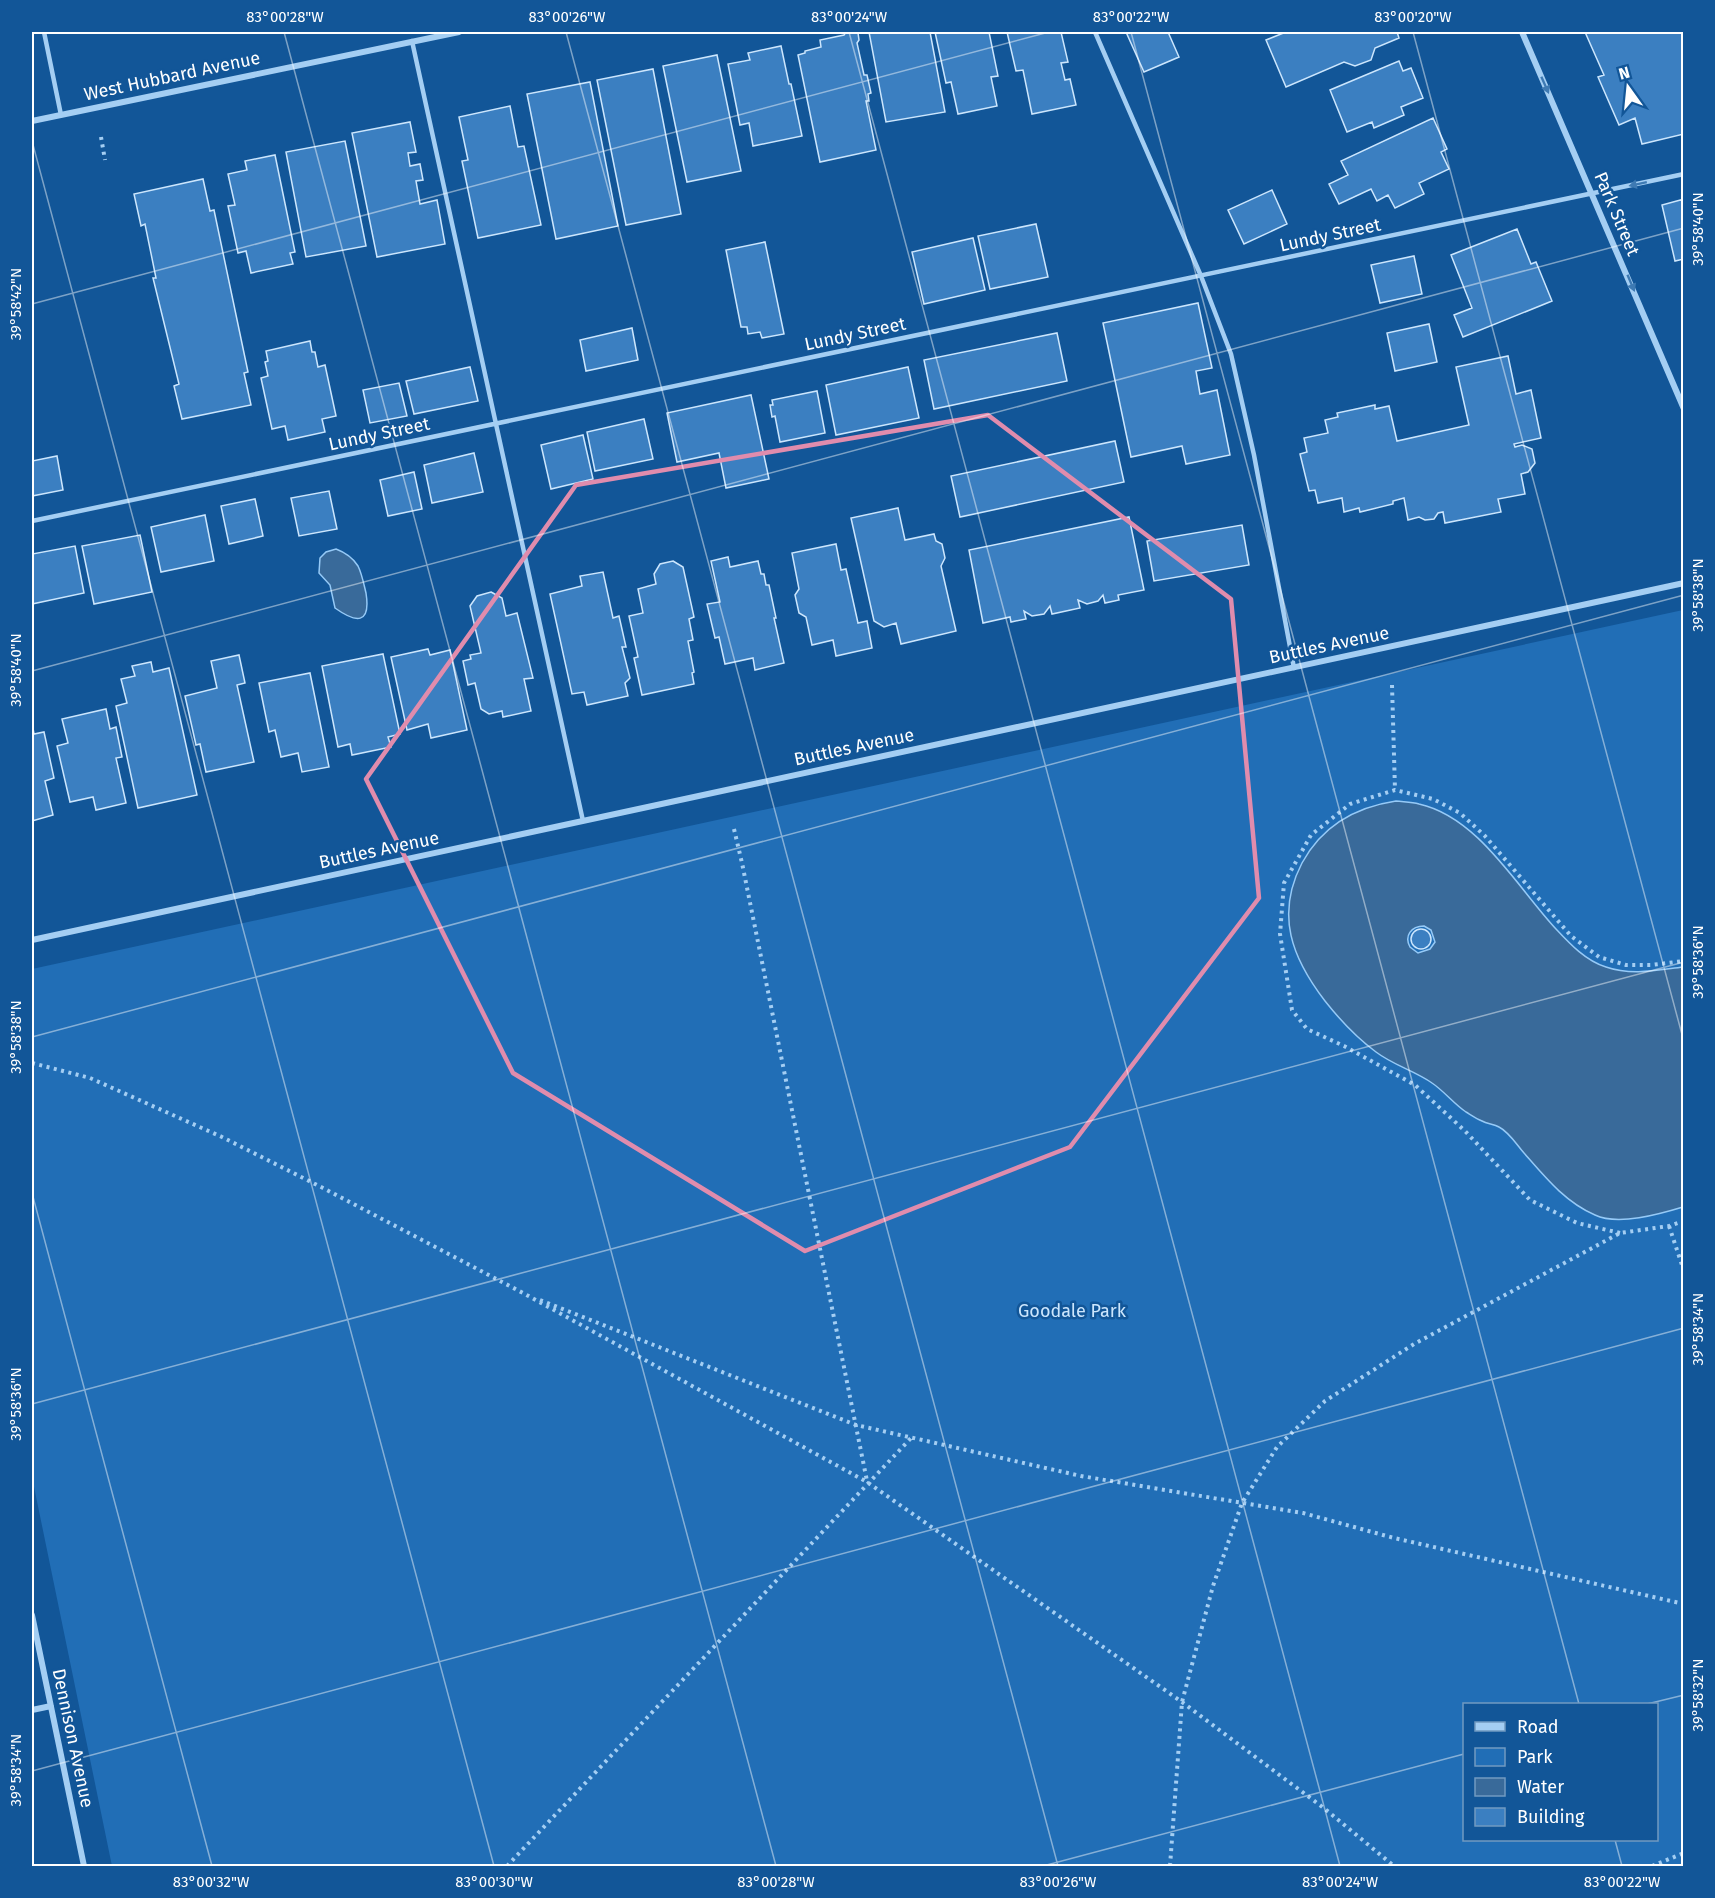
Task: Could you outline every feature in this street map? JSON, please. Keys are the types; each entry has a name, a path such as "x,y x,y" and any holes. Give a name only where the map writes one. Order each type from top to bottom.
{"street":[{"name":"West Hubbard Avenue","path":"32,121 459,32"},
{"name":"Park Street","path":"1522,32 1683,409"},
{"name":"Buttles Avenue","path":"32,940 1683,583"},
{"name":"Dennison Avenue","path":"32,1615 84,1866"},
{"path":"32,1710 51,1706"}],"lane":[{"path":"44,32 61,115"},
{"path":"1095,32 1201,276 1231,354 1254,455 1294,668"},
{"path":"412,41 583,821"},
{"name":"Lundy Street","path":"32,521 1683,174"}],"path":[{"path":"101,137 105,160"},
{"path":"1392,685 1395,790"},
{"path":"1620,1233 1577,1223 1530,1200 1465,1131 1415,1085 1344,1046 1307,1029 1292,1010 1280,934 1284,884 1311,835 1350,804 1395,790 1433,799 1460,813 1485,836 1571,936 1599,957 1626,965 1652,965 1683,961"},
{"path":"734,829 867,1482"},
{"path":"32,1063 90,1078 222,1137 523,1293 867,1482 1182,1702 1325,1809 1394,1866"},
{"path":"1170,1866 1182,1702 1213,1586 1242,1503 1277,1447 1325,1401 1414,1344 1620,1233 1669,1226 1683,1221"},
{"path":"1669,1226 1683,1271"},
{"path":"523,1293 856,1425 913,1436 1081,1476 1303,1513 1394,1538 1683,1604"},
{"path":"507,1866 867,1482 913,1436"},
{"path":"1652,1866 1683,1853"}],"highlighted area":[{"path":"988,415 1231,599 1259,898 1070,1147 805,1251 513,1073 366,779 576,485"}],"green space":[{"name":"Goodale Park","path":"1683,610 1683,1866 112,1866 32,1477 32,969"}],"water":[{"path":"336,549 354,560 361,572 367,603 364,616 360,618 349,616 335,608 330,585 319,573 320,558 326,552"},
{"path":"1396,801 1416,803 1440,811 1460,823 1495,856 1561,935 1592,961 1625,971 1645,972 1683,967 1683,1207 1651,1216 1627,1219 1604,1218 1584,1210 1556,1188 1503,1129 1472,1116 1432,1083 1390,1061 1362,1041 1313,985 1296,952 1291,935 1290,900 1294,882 1310,850 1330,829 1354,813","holes":["1419,926 1431,930 1435,942 1430,949 1418,953 1410,947 1408,936 1412,930"]}],"building":[{"path":"846,32 858,33 857,43 864,75 867,75 871,93 868,94 869,101 866,101 876,150 820,162 798,55 821,47 820,40 844,35"},
{"path":"869,32 930,32 945,112 886,122"},
{"path":"935,32 989,32 998,76 991,77 997,106 958,114 951,82 946,83"},
{"path":"1007,32 1061,32 1068,62 1061,63 1065,80 1070,79 1076,105 1032,114 1023,70 1016,71"},
{"path":"1126,32 1168,32 1179,57 1144,72"},
{"path":"1286,32 1397,32 1399,38 1375,48 1371,60 1355,66 1344,62 1286,87 1266,40"},
{"path":"1585,32 1684,32 1684,134 1642,144 1635,118 1619,125 1598,77 1604,75"},
{"path":"781,46 802,136 753,146 749,123 740,125 728,64 750,60 748,53"},
{"path":"717,55 741,171 687,182 663,66"},
{"path":"1399,61 1403,71 1411,68 1423,98 1401,107 1404,115 1374,128 1372,122 1347,132 1330,90"},
{"path":"653,69 681,214 626,225 597,80"},
{"path":"590,82 618,226 556,239 527,94"},
{"path":"510,106 518,147 524,146 541,225 478,238 462,161 468,160 459,117"},
{"path":"1433,118 1447,149 1441,152 1449,169 1419,183 1424,194 1395,208 1388,195 1377,201 1371,189 1339,204 1329,184 1348,175 1341,161"},
{"path":"410,122 416,152 408,153 410,166 420,164 423,180 416,181 420,204 437,200 445,244 377,257 352,133"},
{"path":"345,141 366,246 306,257 286,152"},
{"path":"275,155 295,252 290,253 293,264 251,273 246,251 238,253 228,206 235,205 228,174 247,170 245,161"},
{"path":"203,179 210,211 214,210 248,372 244,373 251,405 182,419 174,386 179,384 153,278 156,278 145,224 141,226 134,194"},
{"path":"1272,190 1287,224 1244,244 1228,210"},
{"path":"1684,199 1684,259 1675,261 1662,205"},
{"path":"1036,224 1048,277 990,289 978,236"},
{"path":"1517,229 1531,264 1536,262 1552,301 1463,337 1454,315 1472,308 1451,255"},
{"path":"973,238 985,290 924,304 912,252"},
{"path":"765,242 784,334 762,338 760,332 748,334 747,327 741,327 726,250"},
{"path":"1414,256 1422,294 1380,303 1371,265"},
{"path":"1198,303 1212,368 1196,371 1200,394 1217,390 1230,455 1186,464 1182,446 1131,457 1103,323"},
{"path":"1429,324 1437,362 1395,371 1387,333"},
{"path":"632,328 638,360 586,371 580,340"},
{"path":"1057,333 1067,381 934,409 924,360"},
{"path":"310,341 318,367 325,365 336,416 322,419 325,432 288,440 285,426 272,429 261,378 268,376 265,362 268,361 266,351"},
{"path":"1508,356 1516,394 1531,390 1541,438 1514,444 1515,447 1522,445 1532,449 1535,463 1528,472 1521,474 1525,494 1498,499 1501,512 1445,523 1443,512 1438,513 1434,519 1425,520 1419,517 1408,520 1404,498 1393,501 1393,504 1360,512 1359,508 1344,512 1342,498 1318,503 1315,490 1309,491 1300,454 1307,452 1304,438 1328,433 1325,420 1338,417 1337,413 1375,405 1375,409 1389,406 1397,441 1469,425 1456,367"},
{"path":"470,367 478,401 414,414 406,381"},
{"path":"908,367 919,418 836,435 826,385"},
{"path":"399,383 407,416 370,423 363,390"},
{"path":"817,391 825,433 780,442 775,416 772,417 770,405 773,405 772,400"},
{"path":"751,395 769,479 726,488 719,453 677,462 667,413"},
{"path":"644,419 653,459 595,471 587,432"},
{"path":"583,435 593,479 551,489 541,445"},
{"path":"1115,441 1124,482 960,517 951,476"},
{"path":"474,453 483,492 432,503 424,465"},
{"path":"57,456 63,490 32,496 32,461"},
{"path":"414,472 422,509 388,516 380,480"},
{"path":"329,491 337,529 299,536 291,498"},
{"path":"255,499 263,536 229,544 221,506"},
{"path":"898,508 905,540 934,534 936,541 942,544 945,558 941,566 956,631 901,644 896,623 884,627 874,621 851,518"},
{"path":"205,515 214,561 161,572 151,527"},
{"path":"1129,517 1144,590 1118,595 1119,600 1105,603 1103,595 1098,601 1087,604 1078,600 1080,608 1052,614 1050,606 1044,614 1032,616 1024,611 1026,619 1011,622 1010,617 983,623 969,550"},
{"path":"1242,525 1249,565 1154,581 1147,541"},
{"path":"140,535 152,592 94,604 82,546"},
{"path":"836,544 841,570 846,569 858,623 867,621 872,648 836,656 833,640 812,645 806,617 799,613 795,595 799,589 792,553"},
{"path":"75,546 84,593 32,604 32,554"},
{"path":"728,557 730,567 758,561 766,585 769,585 784,663 755,670 753,658 725,664 719,637 715,638 707,604 720,602 711,561"},
{"path":"673,561 683,567 694,617 689,619 693,640 688,641 694,684 642,695 634,658 638,657 629,616 643,613 638,589 656,584 654,574 660,564"},
{"path":"603,572 613,618 619,616 626,647 622,647 630,678 625,683 628,696 587,705 584,692 572,694 550,594 582,586 580,576"},
{"path":"491,592 502,598 506,616 517,613 533,678 524,679 531,711 503,717 502,711 489,714 481,709 475,683 468,685 463,661 471,659 470,655 481,653 470,606 477,596"},
{"path":"428,649 430,655 450,650 467,730 431,738 428,724 407,730 391,657"},
{"path":"383,654 400,734 388,737 391,747 352,755 350,744 338,747 322,666"},
{"path":"239,655 245,683 237,685 254,762 206,772 200,744 196,745 185,696 217,688 211,661"},
{"path":"151,662 153,672 169,668 197,795 138,808 116,706 127,703 121,679 135,676 132,666"},
{"path":"310,673 329,767 302,772 298,753 281,757 275,730 269,732 259,683"},
{"path":"106,709 110,729 116,727 122,757 116,758 126,803 96,810 93,797 70,802 57,746 68,743 62,719"},
{"path":"32,723 34,734 44,732 54,778 45,781 53,815 32,821"},
{"path":"1417,929 1425,929 1431,935 1431,943 1425,949 1417,949 1411,943 1411,935"}]}
